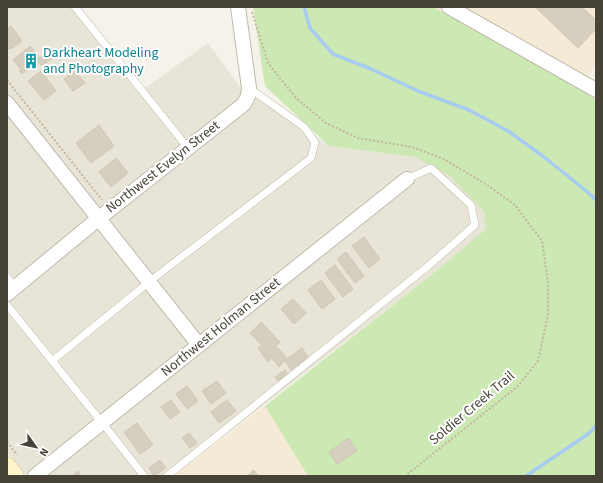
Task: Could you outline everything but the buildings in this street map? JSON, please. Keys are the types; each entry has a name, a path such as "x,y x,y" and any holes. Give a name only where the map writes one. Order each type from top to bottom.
{"main road":[{"path":"7,467 14,476"}],"street":[{"path":"449,7 467,14 596,90"},
{"path":"244,8 249,88"},
{"name":"Northwest Evelyn Street","path":"10,286 244,104 248,96 249,88"},
{"path":"7,103 199,345"},
{"name":"Northwest Holman Street","path":"35,476 407,179"}],"lane":[{"path":"76,7 188,148"},
{"path":"52,362 149,282 311,158 315,142 304,127 249,88"},
{"path":"167,476 427,267 475,225 471,205 431,168 407,179"},
{"path":"7,305 144,476"}],"path":[{"name":"Soldier Creek Trail","path":"244,8 268,63 296,98 326,123 358,138 412,147 442,158 487,185 515,205 542,241 548,282 548,314 538,361 517,387 405,476"},
{"path":"7,80 110,209"}],"shaded area":[{"path":"7,7 72,7 140,92 208,43 243,91 237,103 7,283"},
{"path":"433,7 596,7 596,63 581,88"},
{"path":"254,95 329,146 415,157 450,176 484,212 486,229 430,276 172,476 26,476 7,452 7,299"},
{"path":"265,406 308,476 173,476"}],"green space":[{"path":"253,7 433,7 581,88 596,100 596,476 308,476 265,406 430,276 486,229 484,212 450,176 415,157 329,146 265,86"}],"waterway":[{"path":"304,7 310,28 333,54 371,69 418,91 469,110 508,131 544,157 596,200"},
{"path":"526,476 588,434 596,426"}],"place":[{"name":"Darkheart Modeling and Photography","path":"31,61"}]}
